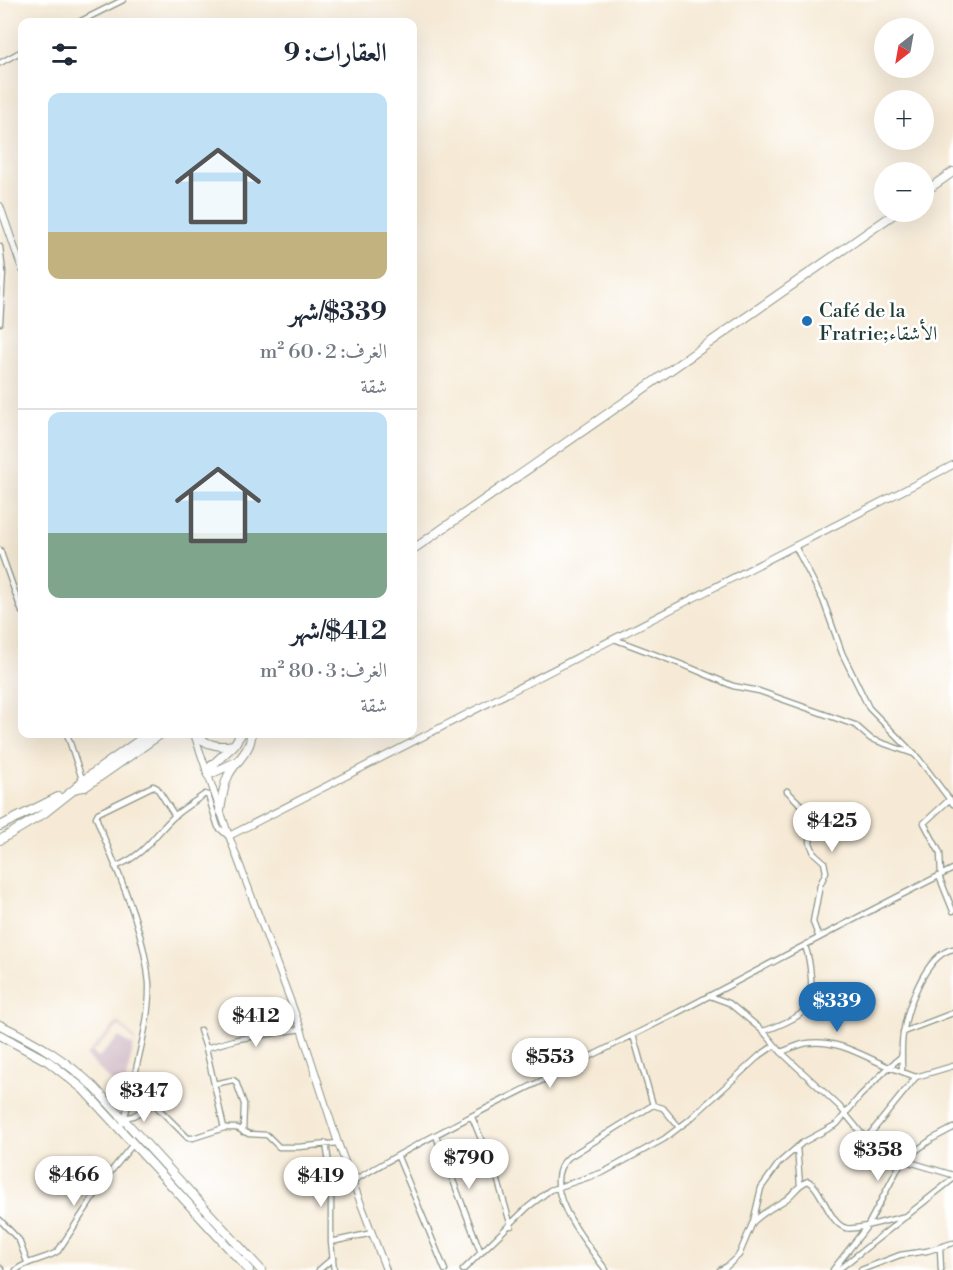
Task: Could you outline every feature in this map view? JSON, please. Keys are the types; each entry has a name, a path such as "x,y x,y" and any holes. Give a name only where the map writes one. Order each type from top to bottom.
{"main road":[{"path":"934,185 953,172"},
{"path":"417,547 883,222"},
{"path":"83,784 143,738"},
{"path":"0,826 73,790 155,738"},
{"path":"199,738 211,745 223,747 234,745"},
{"path":"208,773 238,738"},
{"path":"220,811 223,787 228,774 247,750 251,738"},
{"path":"208,773 237,762"},
{"path":"0,840 43,814 73,790"},
{"path":"0,1025 58,1056 95,1088 249,1270"},
{"path":"0,1035 37,1054 67,1075 122,1122 134,1143 261,1270"}],"street":[{"path":"87,18 123,0"},
{"path":"0,63 18,53"},
{"path":"0,206 18,257"},
{"path":"0,323 3,272 0,249 15,248"},
{"path":"229,836 953,465"},
{"path":"795,546 823,600 834,634 869,708 914,754 951,801 924,824 940,853 940,875 953,912"},
{"path":"0,550 18,601"},
{"path":"614,639 733,686 759,691 855,725 871,739 914,754"},
{"path":"68,738 83,784"},
{"path":"195,738 229,836 301,1029 338,1143 386,1270"},
{"path":"122,1122 140,1052 147,1014 149,985 135,919 96,817 98,813 155,786 175,816"},
{"path":"787,791 812,816 810,843 814,853 821,857 826,867 826,876 820,885 813,922 819,938"},
{"path":"115,867 129,862 142,853 175,816 207,794 218,827 229,836"},
{"path":"353,1181 472,1117 953,869"},
{"path":"764,1031 788,1021 807,1008 810,997 810,964 805,946"},
{"path":"902,1071 903,1032 916,989 927,970 941,953 953,949"},
{"path":"710,996 729,1003 764,1031 775,1045 839,1106 886,1160 902,1161 953,1177"},
{"path":"903,1032 953,1013"},
{"path":"206,1048 238,1039 301,1029"},
{"path":"200,1030 224,1128"},
{"path":"633,1035 652,1105"},
{"path":"782,1052 805,1043 828,1043 845,1047 916,1077"},
{"path":"464,1270 528,1207 550,1190 603,1172 652,1146 679,1127 759,1056 775,1045"},
{"path":"720,1270 739,1255 753,1222 761,1188 779,1163 797,1147 831,1128 860,1095 902,1056"},
{"path":"866,1139 916,1077 953,1066"},
{"path":"214,1084 233,1080 236,1082 243,1104 243,1132"},
{"path":"122,1122 154,1104 188,1138 224,1128 237,1128 243,1132 267,1135 279,1147 338,1143"},
{"path":"606,1270 578,1232 557,1187 558,1172 564,1162 652,1105 663,1108 679,1127"},
{"path":"472,1117 498,1181 511,1226"},
{"path":"833,1270 868,1225 902,1161 932,1139 953,1128"},
{"path":"436,1136 481,1253"},
{"path":"16,1270 27,1262 58,1251 108,1175 134,1143"},
{"path":"326,1143 331,1177 331,1242 334,1270"},
{"path":"797,1147 800,1185"},
{"path":"398,1157 445,1270"},
{"path":"838,1270 953,1177"},
{"path":"753,1222 764,1212 786,1200 800,1185 808,1181 813,1183 825,1206 841,1226 852,1229 907,1216"},
{"path":"0,1220 19,1240 27,1262"},
{"path":"331,1242 372,1233"},
{"path":"861,1270 900,1255 940,1248 953,1243"},
{"path":"940,1248 941,1270"},
{"path":"320,1270 333,1258"}],"shaded area":[{"path":"118,1022 135,1039 123,1093 86,1056","holes":["119,1025 134,1040 133,1046 119,1037 98,1058 92,1052"]}],"place":[{"name":"Café de la Fratrie;الأشقاء","path":"807,321"}]}
